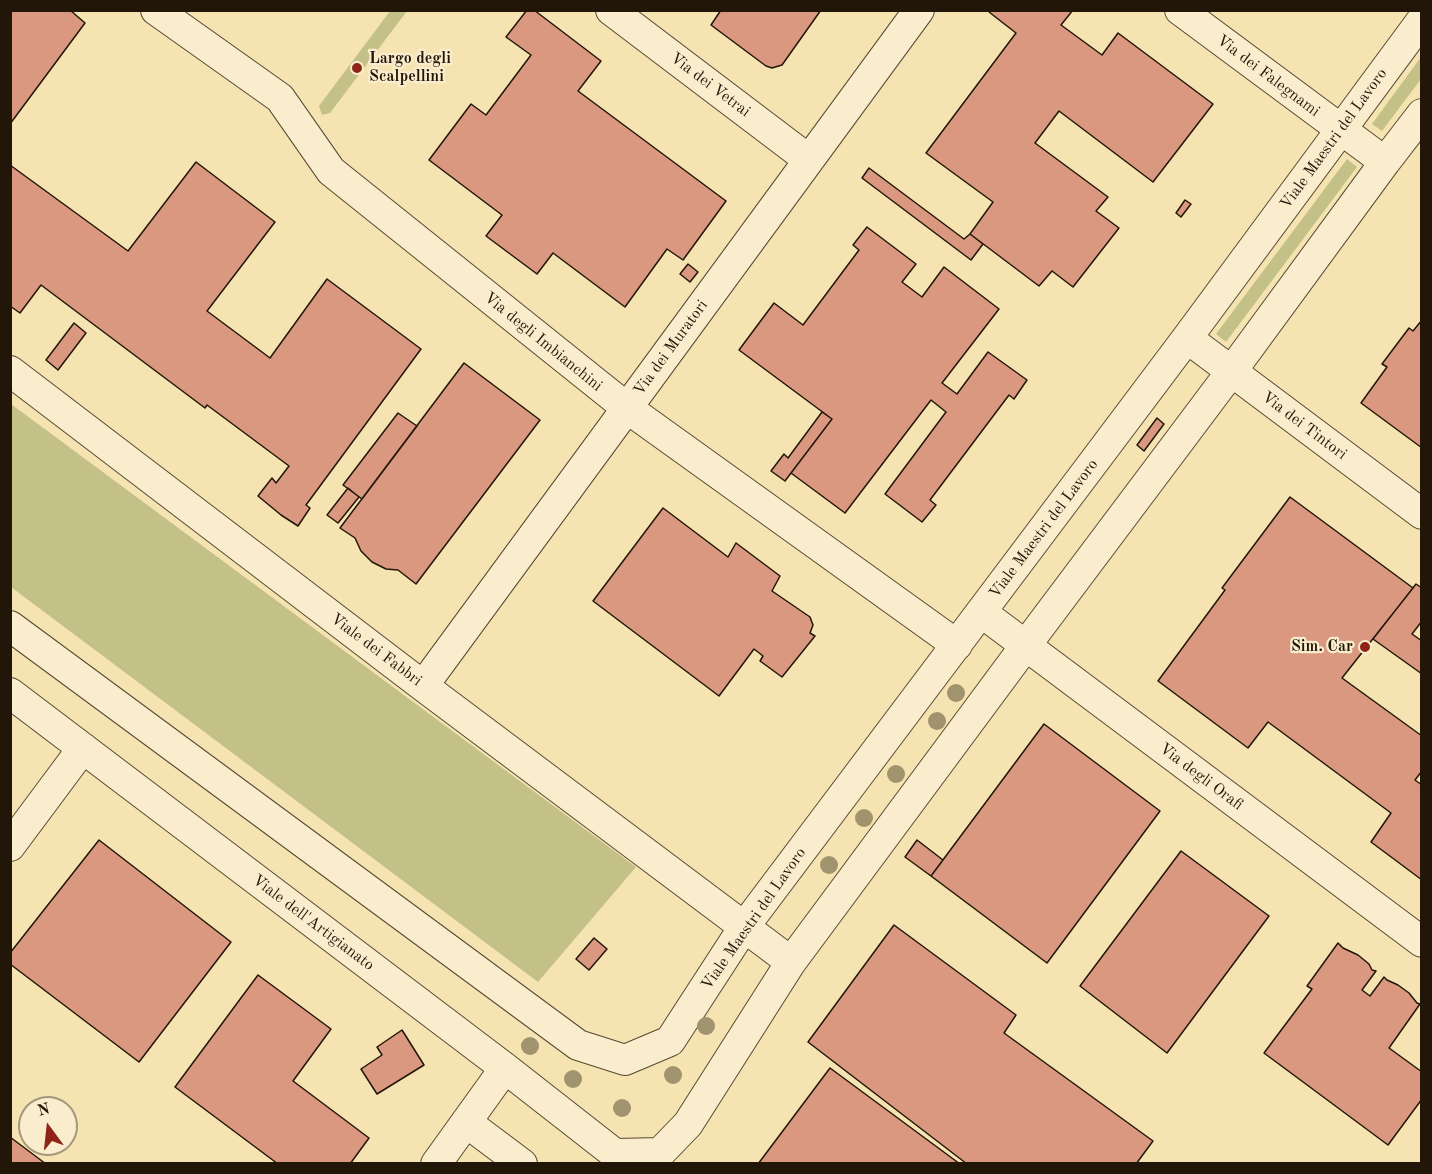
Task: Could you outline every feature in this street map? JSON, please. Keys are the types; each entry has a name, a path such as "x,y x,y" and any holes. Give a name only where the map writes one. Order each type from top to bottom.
{"street":[{"name":"Via degli Imbianchini","path":"156,10 280,98 331,171 627,408 957,645"},
{"name":"Via dei Vetrai","path":"611,10 810,160"},
{"name":"Via dei Muratori","path":"423,686 919,10"},
{"name":"Via dei Falegnami","path":"1180,10 1385,162"},
{"name":"Viale Maestri del Lavoro","path":"10,626 579,1045 625,1060 670,1041 744,927 1187,338 1422,20"},
{"path":"656,1158 688,1124 791,962 1422,114"},
{"name":"Via dei Tintori","path":"1187,338 1422,514"},
{"name":"Viale dei Fabbri","path":"10,370 423,686 791,962"},
{"name":"Via degli Orafi","path":"981,612 1422,942"},
{"name":"Viale dell'Artigianato","path":"10,693 615,1154 656,1158"},
{"path":"10,846 83,748"},
{"path":"436,1164 505,1068"},
{"path":"465,1122 522,1164"}],"shaded area":[{"path":"390,11 407,11 330,113 322,115 319,106"},
{"path":"1421,57 1421,79 1382,131 1372,124"},
{"path":"1347,159 1357,167 1226,342 1216,334"},
{"path":"11,404 636,867 538,982 11,587"}],"building":[{"path":"10,10 70,10 85,23 10,124"},
{"path":"527,10 534,10 601,61 578,91 726,201 683,260 667,249 625,307 553,253 537,274 486,236 502,215 429,160 471,104 486,115 531,55 506,37"},
{"path":"721,10 821,10 782,65 772,68 766,66 711,25"},
{"path":"991,10 1073,10 1061,25 1102,55 1118,33 1213,104 1153,182 1059,111 1035,143 1108,197 1096,211 1119,228 1073,287 1052,271 1039,286 970,234 993,202 926,153 1016,33 989,12"},
{"path":"196,162 275,222 207,311 270,358 327,279 421,349 306,505 310,508 298,526 258,496 272,478 276,483 289,466 207,405 205,408 41,285 20,313 10,306 10,165 128,251"},
{"path":"869,168 964,239 970,234 983,244 971,260 862,178"},
{"path":"1185,200 1191,204 1181,217 1176,213"},
{"path":"867,227 916,264 902,282 922,297 944,267 999,309 942,383 957,394 988,352 1027,380 1014,399 1009,395 930,500 936,505 922,522 885,494 946,412 931,400 845,513 791,473 832,419 739,350 774,303 803,325 859,250 853,245"},
{"path":"688,264 698,272 690,282 680,274"},
{"path":"1422,320 1422,448 1361,403 1387,367 1382,364 1409,328 1413,331"},
{"path":"74,323 86,333 58,370 46,360"},
{"path":"464,363 540,420 416,584 398,570 386,569 372,562 361,551 355,538 340,528"},
{"path":"822,412 832,419 785,481 771,471 784,454 788,458"},
{"path":"398,413 417,426 362,499 343,485"},
{"path":"1157,418 1164,424 1144,451 1137,445"},
{"path":"348,488 359,497 338,523 327,515"},
{"path":"1290,497 1413,588 1342,678 1422,736 1422,771 1415,780 1422,785 1422,880 1371,842 1391,813 1268,722 1248,748 1158,681 1225,590 1222,588"},
{"path":"663,508 728,557 736,543 780,576 772,591 810,617 813,625 810,633 815,636 782,677 760,661 763,656 754,649 719,696 593,601"},
{"path":"1416,584 1422,588 1422,621 1412,634 1422,641 1422,674 1373,639"},
{"path":"1044,724 1160,811 1047,963 931,876"},
{"path":"99,840 231,942 139,1062 10,964 10,953"},
{"path":"917,840 943,860 931,876 905,857"},
{"path":"1181,851 1269,916 1167,1053 1080,986"},
{"path":"894,925 1016,1015 1004,1033 1153,1141 1136,1164 967,1164 808,1042"},
{"path":"594,938 607,949 589,970 576,959"},
{"path":"1338,943 1358,955 1369,964 1372,970 1376,971 1362,990 1370,996 1384,977 1409,993 1420,1004 1389,1048 1422,1072 1422,1099 1388,1145 1264,1053 1312,989 1307,986"},
{"path":"258,975 331,1029 293,1081 369,1138 350,1164 278,1164 175,1087"},
{"path":"402,1030 424,1065 377,1094 361,1069 382,1055 377,1047"},
{"path":"830,1068 960,1164 758,1164"},
{"path":"10,1137 18,1143 18,1156 35,1156 46,1164 10,1164"}],"place":[{"name":"Largo degli Scalpellini","path":"357,68"},
{"name":"Sim. Car","path":"1365,647"}]}
